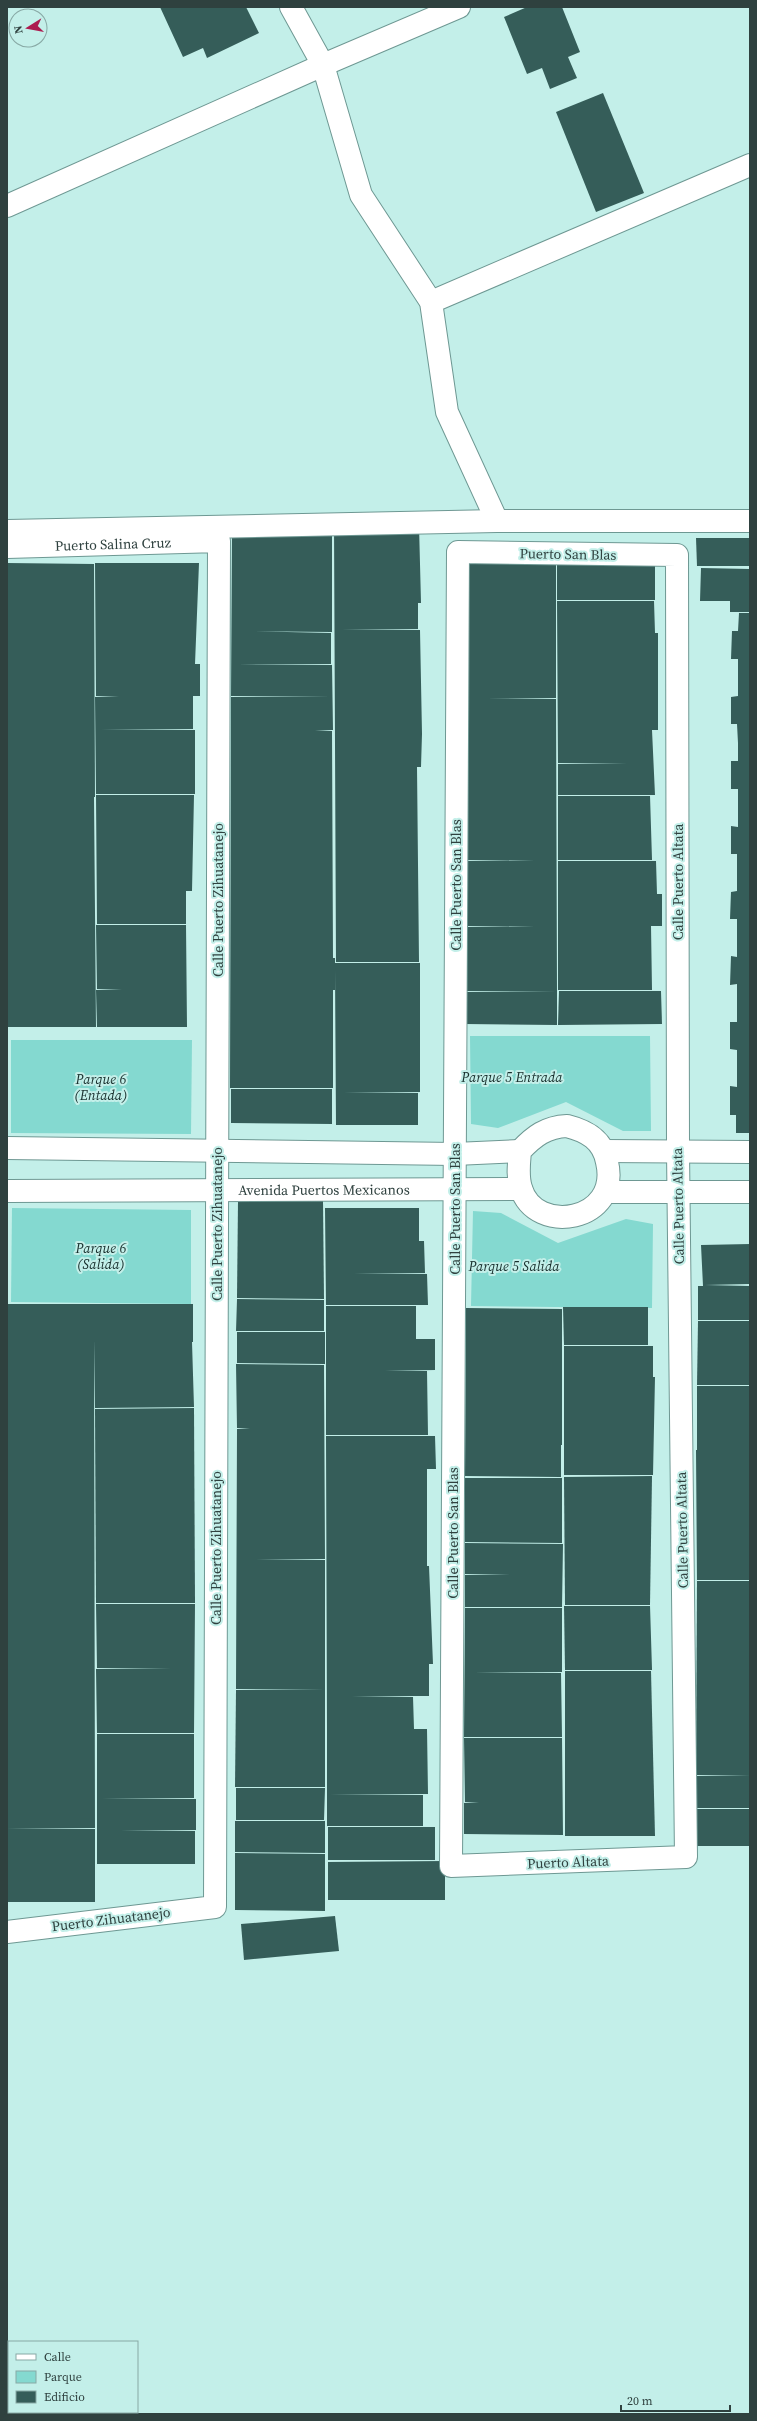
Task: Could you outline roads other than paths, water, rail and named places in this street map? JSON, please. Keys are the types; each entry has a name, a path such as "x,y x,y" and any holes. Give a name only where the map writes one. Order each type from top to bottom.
{"street":[{"path":"291,7 323,65 362,195 431,302 447,412 497,521"},
{"path":"7,206 323,65 459,7"},
{"path":"431,302 750,165"},
{"path":"7,531 497,521 750,521"},
{"name":"Puerto Salina Cruz","path":"7,547 219,541"},
{"name":"Calle Puerto Zihuatanejo","path":"215,1907 219,541"},
{"name":"Puerto San Blas","path":"458,552 678,555"},
{"name":"Calle Puerto San Blas","path":"451,1866 458,552"},
{"name":"Calle Puerto Altata","path":"678,555 678,1192 686,1857"},
{"path":"567,1126 583,1130 597,1139 605,1151 609,1170 607,1192 587,1211 571,1217 555,1217 540,1210 528,1200 521,1189 518,1171 520,1152 539,1133 552,1127 567,1126"},
{"path":"7,1148 455,1154 520,1152"},
{"path":"605,1151 750,1152"},
{"name":"Avenida Puertos Mexicanos","path":"7,1191 455,1191 521,1189"},
{"path":"607,1192 750,1192"},
{"name":"Puerto Altata","path":"451,1866 686,1857"},
{"name":"Puerto Zihuatanejo","path":"7,1932 215,1907"}],"park label":[{"name":"Parque 5 Entrada","path":"512,1077"},
{"name":"Parque 6 (Entada)","path":"101,1088"},
{"name":"Parque 6 (Salida)","path":"101,1256"},
{"name":"Parque 5 Salida","path":"514,1266"}]}
